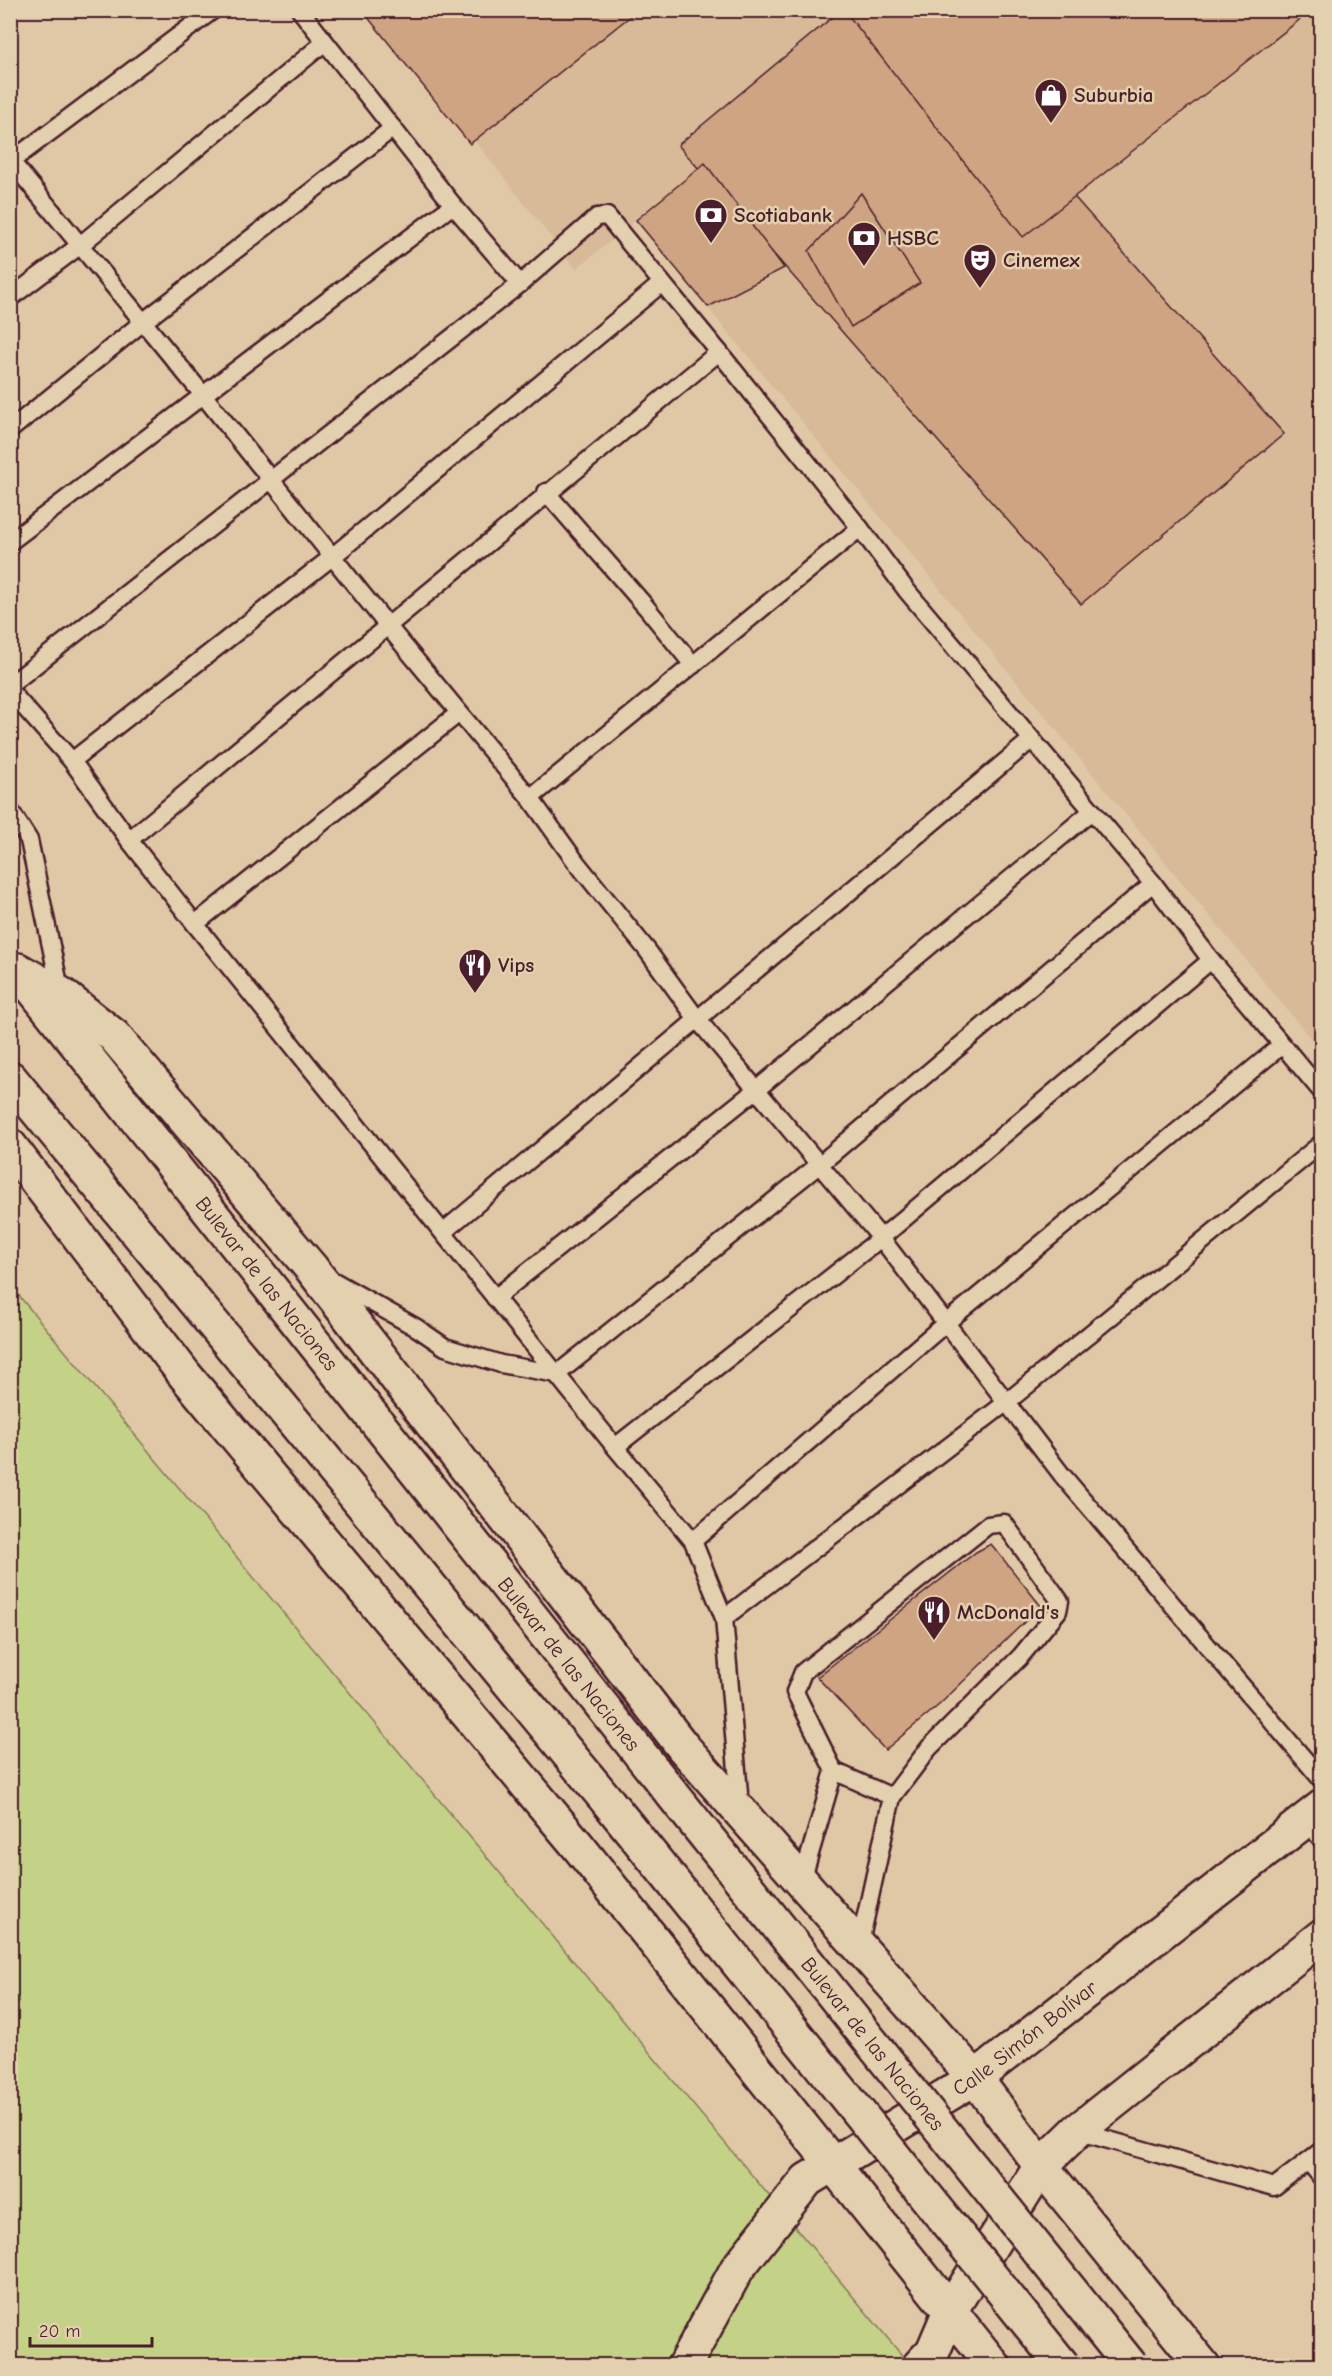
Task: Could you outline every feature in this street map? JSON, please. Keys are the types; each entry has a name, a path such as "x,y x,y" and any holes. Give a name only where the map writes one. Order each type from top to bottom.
{"main road":[{"path":"14,965 61,994 114,1036 312,1269 683,1747 975,2079 1041,2166 1203,2366"},
{"name":"Bulevar de las Naciones","path":"14,965 1131,2366"},
{"path":"10,1078 609,1803 1063,2366"},
{"path":"10,1146 184,1374 578,1846 994,2366"},
{"name":"Calle Simón Bolívar","path":"684,2366 737,2269 807,2180 975,2079 1316,1822"},
{"path":"919,2366 933,2351 950,2311 1041,2166 1077,2131 1322,1936"}],"lane":[{"path":"213,10 11,161 204,396 387,626 530,798 576,862 647,950 697,1020 881,1238 1062,1475 1322,1780"},
{"path":"300,10 453,205 520,284"},
{"path":"10,298 79,246 325,42"},
{"path":"10,430 143,322 393,128"},
{"path":"10,542 453,205"},
{"path":"10,685 520,284 597,217 607,216 719,352 908,591 1030,740 1153,883 1211,960 1322,1092"},
{"path":"72,761 332,557 662,283"},
{"path":"129,840 546,492 719,352"},
{"path":"546,492 693,665"},
{"path":"530,798 860,528"},
{"path":"10,691 72,761 129,840 195,924 693,1541 724,1618 741,1813"},
{"path":"195,924 459,713"},
{"path":"443,1232 1030,740"},
{"path":"10,810 29,840 61,994"},
{"path":"495,1298 756,1090 1091,812"},
{"path":"312,1269 417,1328 446,1347 501,1364 557,1374 820,1164 1153,883"},
{"path":"615,1447 881,1238 1211,960"},
{"path":"693,1541 947,1322 1282,1045"},
{"path":"724,1618 1007,1402 1322,1143"},
{"path":"859,1947 892,1797 929,1748 1020,1657 1058,1611 1060,1601 1004,1523 988,1525 803,1672 795,1692 834,1771 892,1797"},
{"path":"802,1881 834,1771"},
{"path":"1077,2131 1274,2187 1322,2150"},
{"path":"1308,2161 1322,2178"}],"shaded area":[{"path":"372,11 1321,11 1321,1051 636,221 576,269"}],"green space":[{"path":"10,1285 910,2365 11,2365"}],"building":[{"path":"362,10 638,10 470,144"},
{"name":"Cinemex","path":"841,10 909,10 1284,434 1081,604 678,145"},
{"name":"Suburbia","path":"844,10 1312,10 1023,237"},
{"name":"Scotiabank","path":"705,163 784,268 708,307 636,220"},
{"name":"HSBC","path":"861,193 920,283 851,327 809,251"},
{"name":"McDonald's","path":"991,1544 1041,1606 939,1705 885,1750 817,1677 976,1552"}],"place":[{"name":"Suburbia","path":"1051,124"},
{"name":"Scotiabank","path":"711,244"},
{"name":"HSBC","path":"864,267"},
{"name":"Cinemex","path":"980,289"},
{"name":"Vips","path":"475,994"},
{"name":"McDonald's","path":"934,1641"}]}
